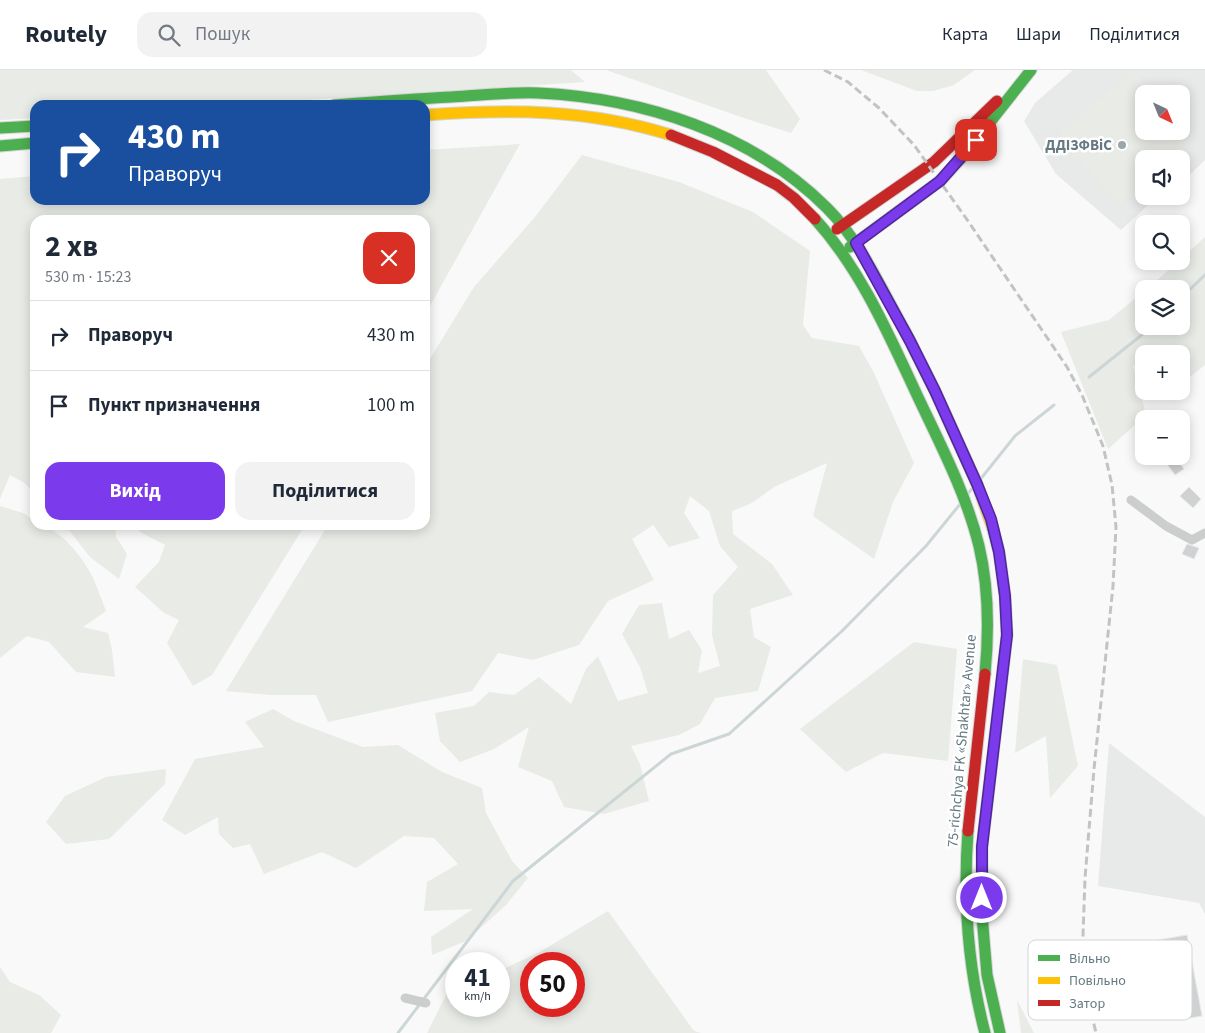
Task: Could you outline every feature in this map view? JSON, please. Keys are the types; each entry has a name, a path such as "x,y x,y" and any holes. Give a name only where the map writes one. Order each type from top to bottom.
{"main road":[{"path":"829,235 934,162 1030,70"},
{"path":"842,254 940,181 964,155 1030,70"},
{"name":"75-richchya FK «Shakhtar» Avenue","path":"404,100 489,94 537,93 624,103 678,118 721,136 792,177 828,209 856,243 910,341 977,484 991,519 1001,569 1005,596 1007,635 982,847 982,915 987,975 1000,1033"},
{"name":"75-richchya FK «Shakhtar» Avenue","path":"430,115 491,110 573,114 620,120 672,135 714,152 782,188 829,235 866,290 962,488 982,554 987,596 988,636 986,677 966,842 966,912 974,974 985,1033"},
{"path":"0,128 30,126"},
{"path":"0,146 30,143"}],"street":[{"path":"1130,500 1166,526 1192,540 1205,532"},
{"path":"405,998 426,1003"}],"shaded area":[{"path":"0,70 571,70 585,82 309,100 30,100 30,118 0,120"},
{"path":"606,70 766,70 800,119 791,133"},
{"path":"861,70 975,70 954,85 933,91 917,91"},
{"name":"ДДІЗФВіС","path":"1073,70 1205,70 1205,160 1190,174 1190,150 1135,150 1135,205 1148,205 1135,215 1121,230 1056,174 1024,121 1035,103"},
{"path":"1133,70 1146,85 1135,85 1135,140 1190,140 1190,136 1193,140 1182,150 1135,150 1135,191 1119,205 1058,134"},
{"path":"520,144 430,306 430,215 30,215 30,489 26,484 10,475 0,499 0,179 30,176 30,205 430,205 430,150"},
{"path":"582,155 679,182 753,212 810,251 803,325 812,338 859,346 874,373 914,463 893,502 874,559 813,516 827,463 774,487 752,503 732,511 733,534 772,564 793,595 750,609 754,637 771,647 758,691 715,698 700,724 679,735 631,746 640,764 649,801 604,814 564,807 552,781 518,767 529,727 494,749 460,762 440,741 435,713 474,706 489,692 514,695 539,677 571,704 586,669 598,656 618,701 648,693 640,667 622,634 639,605 662,603 669,639 689,630 702,650 698,673 720,666 712,635 713,595 738,567 720,546 709,511 690,496 684,513 700,538 669,547 653,525 632,539 654,580 608,601 579,645 533,660 498,653 472,691 328,722 316,695 271,695 226,691 325,530 430,530 430,359 474,287 535,217"},
{"path":"1205,237 1205,365 1190,377 1190,345 1135,345 1135,366 1133,365 1135,373 1135,400 1142,400 1145,410 1135,410 1135,425 1108,449 1061,332 1109,320 1135,298 1135,335 1190,335 1190,280 1157,280 1169,270 1190,270 1190,251"},
{"path":"0,506 23,513 30,518 30,530 51,530 62,537 84,562 93,578 106,611 83,627 108,633 115,677 76,672 49,642 27,636 0,658"},
{"path":"69,530 115,530 116,537 127,554 119,579 90,557"},
{"path":"139,530 302,530 212,675 193,686 167,643 179,620 164,613 135,587 159,562 165,545"},
{"path":"914,642 957,649 948,761 883,753 846,772 800,729"},
{"path":"1023,659 1057,665 1078,766 1050,798 1046,736 1015,753"},
{"path":"273,709 294,721 363,747 398,745 442,772 482,788 486,813 512,861 528,878 506,905 466,941 432,955 431,937 473,909 424,911 427,882 458,864 434,838 404,836 356,868 322,852 264,874 250,844 233,848 219,834 218,817 185,835 162,820 195,759 264,747 245,722"},
{"path":"1109,743 1205,817 1205,914 1199,903 1098,886"},
{"path":"166,769 165,784 109,839 66,844 46,822 65,796 106,777"},
{"path":"608,911 694,1031 701,1033 427,1033 445,997 445,1017 510,1017 510,966 520,961 520,1017 585,1017 585,952 540,952"},
{"path":"0,967 10,982 39,995 61,1015 51,1033 0,1033"},
{"path":"1017,1000 1034,1033 1021,1033"}],"building":[{"path":"1168,465 1181,465 1184,469 1175,475"},
{"path":"1189,487 1201,499 1193,508 1180,496"},
{"path":"1187,544 1199,548 1194,559 1182,554"},
{"path":"1187,935 1188,940 1158,940"},
{"path":"1192,962 1202,1016 1192,1018"}],"waterway":[{"path":"1190,289 1205,275"},
{"path":"1089,377 1142,335"},
{"path":"979,481 1015,436 1054,405"},
{"path":"966,496 975,485"},
{"path":"398,1033 513,881 671,754 729,734 842,631 926,546 961,503"}],"railway":[{"path":"824,70 848,82 879,108 914,145 1067,367 1082,395 1103,446 1112,485 1116,527 1113,586 1085,878 1083,940"},
{"path":"1093,1020 1096,1033"}],"traffic: fast":[{"path":"850,247 940,181 964,155 1031,70"},
{"path":"407,100 516,93 577,96 656,112 694,124 730,140 765,159 797,182 827,208 851,236 880,284 906,333"},
{"path":"0,128 30,126"},
{"path":"0,146 30,143"},
{"path":"815,219 846,259 872,303 960,488 974,526 985,578 987,626 985,674"},
{"path":"993,529 999,552 1005,596 1007,635 982,847 982,915 987,975 1000,1033"},
{"path":"968,831 966,882 968,933 974,983 985,1033"}],"traffic: slow":[{"path":"430,115 488,112 549,113 609,120 671,135"},
{"path":"906,333 935,391 977,484 993,529"}],"traffic: jam":[{"path":"837,229 934,162 997,101"},
{"path":"671,135 713,152 777,185 794,198 815,219"},
{"path":"968,831 985,674"}],"place":[{"name":"ДДІЗФВіС","path":"1122,145"}],"route":[{"path":"976,140 940,181 856,243 935,391 991,519 999,552 1005,596 1007,635 982,847 982,898"}]}
